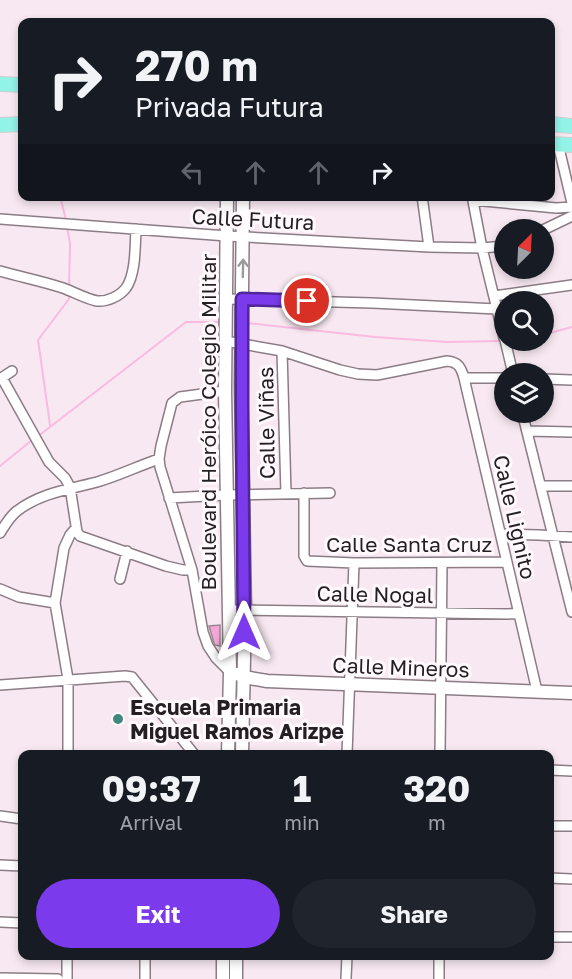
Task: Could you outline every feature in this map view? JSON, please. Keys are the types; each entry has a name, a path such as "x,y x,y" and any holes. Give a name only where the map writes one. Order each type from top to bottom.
{"main road":[{"path":"0,84 18,86"},
{"path":"0,125 18,124"},
{"path":"555,124 572,126"}],"street":[{"path":"497,201 556,208 572,205 560,144"},
{"name":"Boulevard Heróico Colegio Militar","path":"227,201 225,391 230,610 228,750"},
{"name":"Boulevard Heróico Colegio Militar","path":"242,750 245,610 241,343 243,201"},
{"path":"423,201 429,246"},
{"path":"473,201 494,296"},
{"path":"554,225 572,216"},
{"name":"Calle Futura","path":"0,219 243,237 494,247"},
{"path":"0,271 58,287 97,301 106,301 126,289 130,280 134,265 136,229"},
{"path":"529,291 572,285"},
{"path":"225,299 494,309"},
{"path":"225,341 282,351 358,374 377,375 447,361 458,364 462,368 464,378 494,378"},
{"name":"Calle Viñas","path":"282,351 286,494"},
{"path":"12,371 1,379 49,462 65,478 70,487 76,528 80,536 175,569 192,570"},
{"name":"Calle Lignito","path":"464,378 537,692"},
{"path":"554,379 572,380"},
{"path":"225,391 180,397 172,403 159,459 192,570 208,646 230,672"},
{"path":"525,423 553,536 569,588 572,612"},
{"path":"527,431 572,432"},
{"path":"0,533 16,511 29,503 70,487 99,481 159,459"},
{"path":"541,486 572,486"},
{"name":"Calle Santa Cruz","path":"304,493 304,556 307,561 507,562"},
{"path":"169,498 330,493"},
{"path":"68,750 68,679 55,603 64,548 76,528"},
{"path":"501,534 572,537"},
{"path":"120,579 127,551"},
{"path":"347,750 354,563"},
{"path":"440,750 442,563"},
{"path":"0,589 19,597 55,603"},
{"name":"Calle Nogal","path":"230,610 519,614"},
{"name":"Calle Mineros","path":"230,672 267,681 572,693"},
{"path":"0,685 68,679 132,677 191,750"},
{"path":"554,770 572,771"},
{"path":"0,816 18,818"},
{"path":"554,826 572,826"},
{"path":"0,865 18,866"},
{"path":"554,878 572,879"},
{"path":"0,922 18,923"},
{"path":"554,937 572,937"},
{"path":"67,960 67,979"},
{"path":"145,960 145,979"},
{"path":"223,960 223,979"},
{"path":"236,960 236,979"},
{"path":"346,979 347,960"},
{"path":"439,960 439,979"},
{"path":"0,978 58,979"}],"building":[{"path":"220,625 220,646 215,645 209,626"}],"waterway":[{"path":"61,201 66,220"},
{"path":"67,226 70,244 69,289"},
{"path":"50,425 38,340 69,299 69,294"},
{"path":"37,437 186,322 220,322"},
{"path":"247,323 375,337 447,342 494,341"},
{"path":"554,332 572,327"},
{"path":"0,466 32,440"}],"place":[{"name":"Escuela Primaria Miguel Ramos Arizpe","path":"118,719"}],"route":[{"path":"244,632 242,299 307,301"}]}
